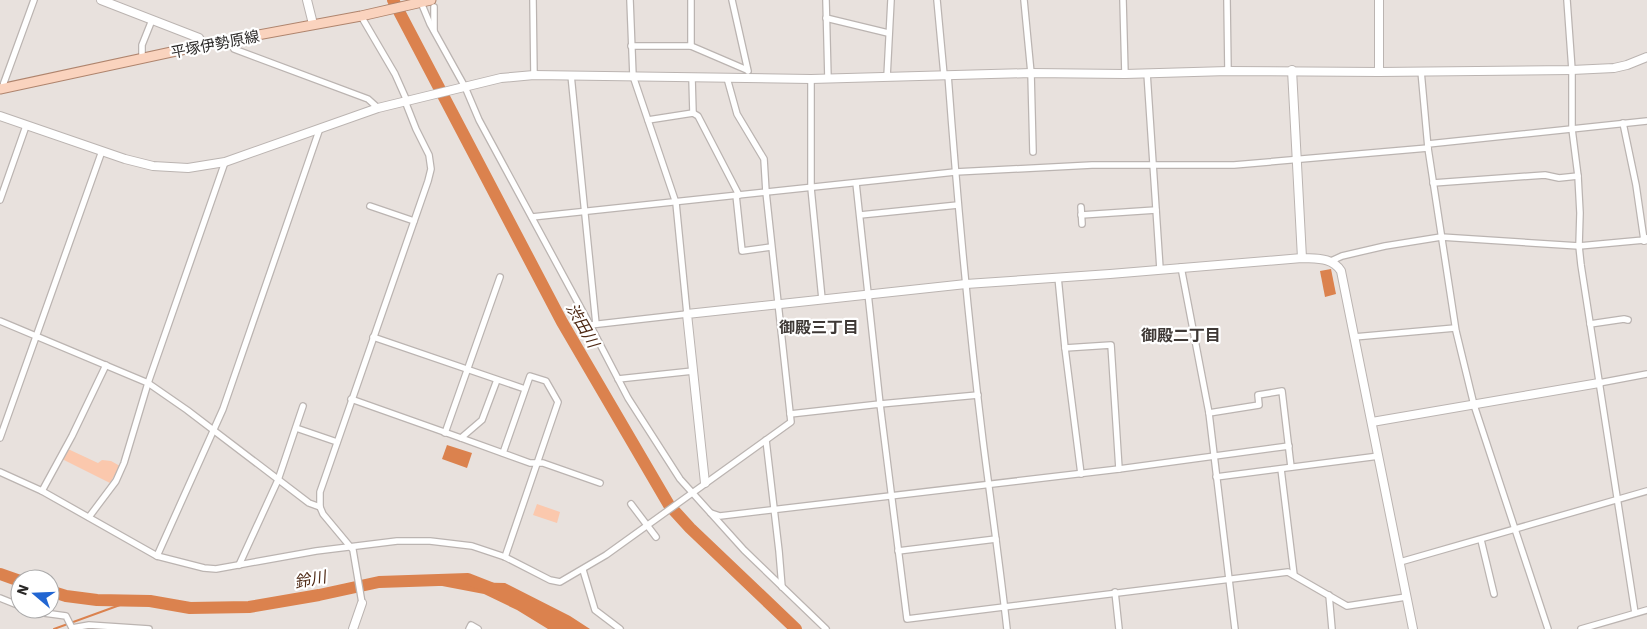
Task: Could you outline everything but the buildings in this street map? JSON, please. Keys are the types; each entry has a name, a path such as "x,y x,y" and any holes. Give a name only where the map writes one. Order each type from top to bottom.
{"main road":[{"name":"平塚伊勢原線","path":"1,89 204,45 364,15 419,2 433,4"}],"street":[{"path":"1,89 34,0"},
{"path":"101,0 199,38 204,45"},
{"path":"306,0 313,24"},
{"path":"532,0 534,74"},
{"path":"630,0 633,76 676,203 705,483"},
{"path":"691,0 691,46"},
{"path":"732,0 748,74"},
{"path":"826,0 828,79"},
{"path":"887,77 891,0"},
{"path":"936,0 946,75 978,395 1007,629"},
{"path":"1024,0 1031,73 1033,152"},
{"path":"1123,0 1126,74"},
{"path":"1227,0 1228,71"},
{"path":"1379,0 1379,72"},
{"path":"1567,0 1572,70 1572,129 1578,176 1580,213 1579,246 1635,613"},
{"path":"419,2 479,120 593,324 628,398 680,479 744,550 826,629"},
{"path":"433,4 434,32"},
{"path":"353,629 362,603 352,548 323,514 320,507 320,492 428,181 430,168 429,155 416,129 407,100 364,15"},
{"path":"826,18 888,33"},
{"path":"142,58 142,45 152,20"},
{"path":"231,41 234,50 368,100 378,108"},
{"path":"631,46 691,46 748,74"},
{"path":"0,116 139,163 169,168 188,168 224,162 378,108 407,100 500,78 534,74 727,78 748,74 828,79 1031,73 1126,74 1292,70 1421,72 1572,70 1614,68 1647,57"},
{"path":"1292,70 1302,258"},
{"path":"1421,72 1428,146 1455,328 1474,405 1548,629"},
{"path":"1147,73 1160,269"},
{"path":"571,75 593,324"},
{"path":"692,78 693,112"},
{"path":"0,472 42,491 157,556 204,568 216,569 316,551 397,541 430,541 472,546 505,557 550,580 560,582 583,570 649,525 791,422 764,159 737,114 727,78"},
{"path":"811,79 811,188 822,299"},
{"path":"648,120 693,112 698,116 737,195 742,251 772,247"},
{"path":"532,217 955,172 1092,165 1234,165 1297,161 1647,121"},
{"path":"1331,261 1342,256 1385,246 1441,238 1579,246 1645,240 1623,123"},
{"path":"0,200 26,126"},
{"path":"157,556 214,432 320,128"},
{"path":"0,438 102,151"},
{"path":"89,517 116,481 124,463 148,383 224,162"},
{"path":"1433,183 1545,175 1559,178 1578,176"},
{"path":"856,183 890,496 907,619 1288,572 1348,606 1406,597"},
{"path":"860,215 958,205"},
{"path":"370,206 414,221"},
{"path":"1081,207 1082,224"},
{"path":"1081,215 1156,210"},
{"path":"593,324 966,284 1302,258 1331,261 1337,264 1341,271 1413,629"},
{"path":"1181,267 1209,414 1235,629"},
{"path":"445,433 500,277"},
{"path":"1058,277 1081,474"},
{"path":"1590,324 1628,320"},
{"path":"0,321 148,383 309,504 320,507"},
{"path":"1354,337 1455,328"},
{"path":"373,337 525,389"},
{"path":"1065,348 1111,344 1119,469"},
{"path":"42,491 72,436 106,365"},
{"path":"618,379 693,371"},
{"path":"1372,422 1647,374"},
{"path":"503,453 530,376 546,380 558,402 505,557"},
{"path":"461,438 482,420 497,380"},
{"path":"1209,414 1259,405 1258,395 1282,391 1291,467"},
{"path":"790,414 978,395"},
{"path":"351,399 530,463 543,463 600,483"},
{"path":"240,565 278,480 303,406"},
{"path":"296,428 337,442"},
{"path":"766,440 782,587"},
{"path":"709,513 720,516 775,510 1081,474 1289,446"},
{"path":"1216,476 1379,456"},
{"path":"1281,469 1294,575"},
{"path":"1400,562 1647,491"},
{"path":"631,504 649,525 656,537"},
{"path":"898,551 996,539"},
{"path":"1481,540 1494,594"},
{"path":"583,570 595,610 620,629"},
{"path":"1115,592 1119,629"},
{"path":"1329,595 1332,629"},
{"path":"1582,629 1647,610"},
{"path":"60,615 66,616 72,628 89,625 149,629"},
{"path":"469,629 471,625 478,629"}],"shaded area":[{"path":"1331,269 1336,294 1325,297 1320,271"},
{"path":"447,445 472,453 467,468 442,459"},
{"path":"68,449 98,463 102,460 111,461 120,466 110,483 62,459"},
{"path":"537,504 560,512 557,523 533,515"},
{"path":"416,581 505,583 570,616 590,629 548,629 517,610 484,594"}],"waterway":[{"name":"渋田川","path":"393,0 562,322 669,505 690,528 796,629"},
{"name":"鈴川","path":"0,574 10,578"},
{"name":"鈴川","path":"60,594 97,600 150,601 190,608 249,607 379,582 468,579 491,588"},
{"path":"54,629 131,601"}],"district":[{"name":"御殿三丁目","path":"819,327"},
{"name":"御殿二丁目","path":"1181,335"}]}
